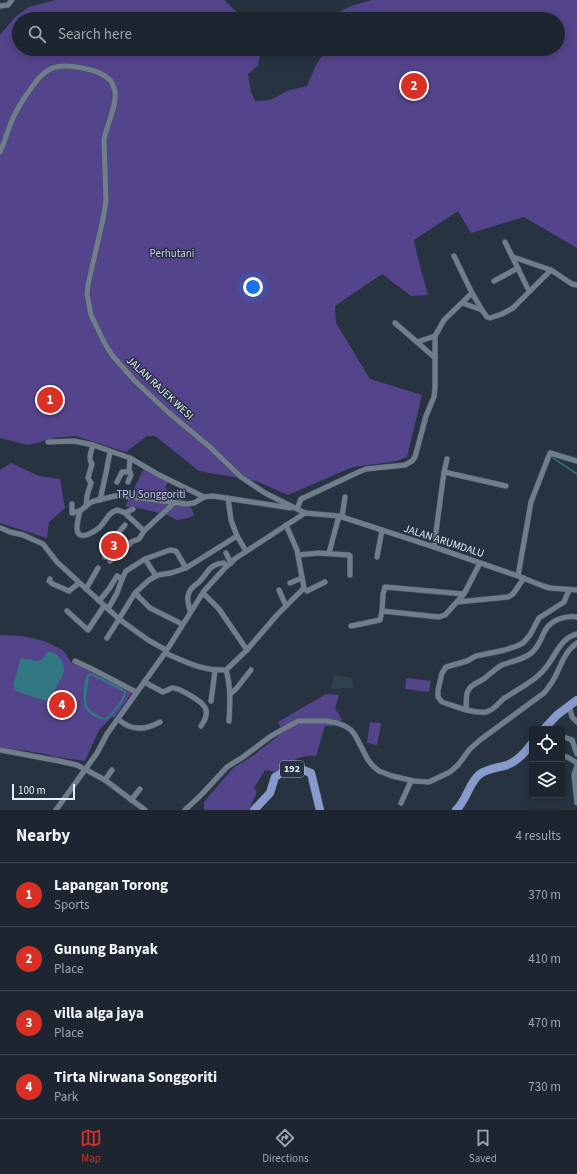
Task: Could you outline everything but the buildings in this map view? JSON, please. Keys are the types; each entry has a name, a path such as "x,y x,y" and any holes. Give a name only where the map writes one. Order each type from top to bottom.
{"main road":[{"path":"547,726 557,715 577,700"},
{"path":"456,810 462,804 475,779 480,774 487,770 506,766 513,762 529,747"},
{"name":"192","path":"254,810 270,793 275,777 286,770 298,768 311,773 320,810"}],"street":[{"path":"0,6 8,5 12,0"},
{"name":"JALAN RAJEK WESI","path":"0,152 14,116 22,102 41,76 52,68 72,67 101,73 110,79 113,84 116,97 104,139 106,201 88,285 87,294 91,315 112,355 135,381 168,412 211,448 241,477 266,493 305,513"},
{"path":"505,242 529,291"},
{"path":"454,256 482,310 487,317 493,318 513,308 551,270"},
{"path":"513,256 551,270 572,284 577,285"},
{"path":"494,281 518,268"},
{"path":"72,504 72,513 94,501 115,496 186,504 194,503 204,497 213,496 295,508 301,500 366,469 405,465 412,461 415,457 426,416 434,397 435,336 444,320 472,293"},
{"path":"462,302 482,310"},
{"path":"395,323 435,358"},
{"path":"417,342 435,336"},
{"path":"48,442 74,441 93,445 130,458 159,475 204,497"},
{"path":"86,506 90,483 88,478 92,464 90,456 93,445"},
{"path":"100,500 110,452"},
{"path":"518,576 531,502 550,453 577,461"},
{"path":"128,482 131,475 130,458"},
{"path":"434,547 447,459"},
{"path":"117,482 122,472 130,472"},
{"path":"444,472 506,486"},
{"path":"329,553 345,497"},
{"path":"228,498 231,520 237,536 246,551"},
{"path":"105,557 118,547 139,539 144,531 174,503"},
{"path":"125,513 133,509"},
{"path":"80,510 77,530 82,536 94,532 99,528 114,510 125,513 144,531"},
{"path":"56,810 165,651 190,611 204,593 229,565 246,551 305,513"},
{"name":"JALAN ARUMDALU","path":"305,513 340,517 434,547 550,588 577,590"},
{"path":"118,547 114,538 125,525"},
{"path":"286,525 297,550 304,588"},
{"path":"1,528 43,544 57,562 119,619 165,651 203,669 215,671 226,670 247,650 304,588"},
{"path":"377,557 382,530"},
{"path":"107,638 134,593 149,580 156,576 172,573 186,568 237,536"},
{"path":"110,561 134,541"},
{"path":"68,611 88,630 117,593 126,571 145,559 170,550 176,551 186,568"},
{"path":"226,553 229,565"},
{"path":"298,555 329,553 349,555 350,575"},
{"path":"145,559 156,576"},
{"path":"190,611 188,594 192,588 199,583 205,573 216,564 224,563 229,565"},
{"path":"382,611 439,617 445,615 464,594 480,563"},
{"path":"86,589 98,568"},
{"path":"99,601 117,576 122,578"},
{"path":"290,582 302,578"},
{"path":"457,602 508,597 524,578"},
{"path":"50,579 50,582 69,591 79,582"},
{"path":"304,588 307,591 325,582"},
{"path":"351,626 380,620 382,611 382,594 386,587 464,594"},
{"path":"279,590 286,606"},
{"path":"569,590 564,602 539,618 530,635 523,643 505,650 476,656 467,661 449,665 444,669 438,690 438,697 442,702 466,710 487,712 494,708 502,700 530,682 546,667 564,639 577,634"},
{"path":"134,593 150,608 182,624"},
{"path":"204,593 219,609 247,650"},
{"path":"466,710 467,692 473,685 486,678 501,666 524,658 532,653 539,645 545,629 552,622 568,617 577,617"},
{"path":"185,810 227,767 271,736 298,721 327,721 345,726 352,730 368,760 379,771 411,781 429,782 450,772 480,740 544,693 555,677 566,655 572,646 577,643"},
{"path":"75,661 136,692"},
{"path":"226,670 230,694 229,721"},
{"path":"230,694 236,689 251,670"},
{"path":"211,701 215,671"},
{"path":"144,682 163,692 173,688 182,691 204,705 207,716 205,722 201,726"},
{"path":"569,705 572,717 577,722"},
{"path":"118,719 131,727 140,728 148,728 160,722"},
{"path":"565,737 572,740 577,754"},
{"path":"0,750 73,763 105,780 145,810"},
{"path":"565,756 577,763"},
{"path":"577,766 574,775 577,803"},
{"path":"105,780 112,770"},
{"path":"401,802 411,781"},
{"path":"131,800 140,789"}],"shaded area":[{"path":"334,675 352,678 353,688 331,689"}],"green space":[{"name":"Perhutani","path":"56,0 224,0 237,12 22,12 29,7"},
{"name":"Perhutani","path":"372,0 577,0 577,248 524,217 471,233 458,211 414,240 428,295 411,296 382,274 335,306 336,323 370,379 422,395 407,457 397,461 353,467 288,495 256,481 199,471 155,436 147,436 126,452 75,436 54,438 28,445 0,438 0,35 12,21 12,56 260,56 258,66 248,74 251,92 255,101 270,100 290,90 307,86 316,65 322,56 565,56 565,12 339,12 351,6"},
{"path":"11,463 39,476 60,479 65,508 49,522 47,538 0,523 0,470"},
{"name":"TPU Songgoriti","path":"144,468 169,481 165,487 171,494 189,502 194,515 177,520 167,515 135,507 125,507"},
{"path":"0,635 22,636 44,641 63,650 71,662 74,662 132,692 114,718 112,717 99,730 85,761 28,751 0,748"},
{"path":"406,678 431,681 429,692 405,689"},
{"path":"326,694 339,695 335,708 342,720 332,726 325,726 316,756 304,756 290,762 275,772 265,770 254,788 257,792 249,810 204,810 204,802 233,768 254,755 283,732 278,722"},
{"path":"370,722 381,723 377,745 367,743"}],"water":[{"path":"48,651 59,657 64,666 63,674 52,698 48,701 16,691 13,686 21,658 37,661 42,660"},
{"path":"90,673 121,687 126,692 122,703 108,719 102,719 93,715 85,706 84,698 86,676","holes":["91,675 124,692 120,702 106,718 95,714 87,706 86,697 89,677"]}],"waterway":[{"path":"553,458 577,474"}],"place":[{"name":"Gunung Banyak","path":"414,86"},
{"name":"Lapangan Torong","path":"50,400"},
{"name":"villa alga jaya","path":"114,546"},
{"name":"Tirta Nirwana Songgoriti","path":"62,705"}]}
